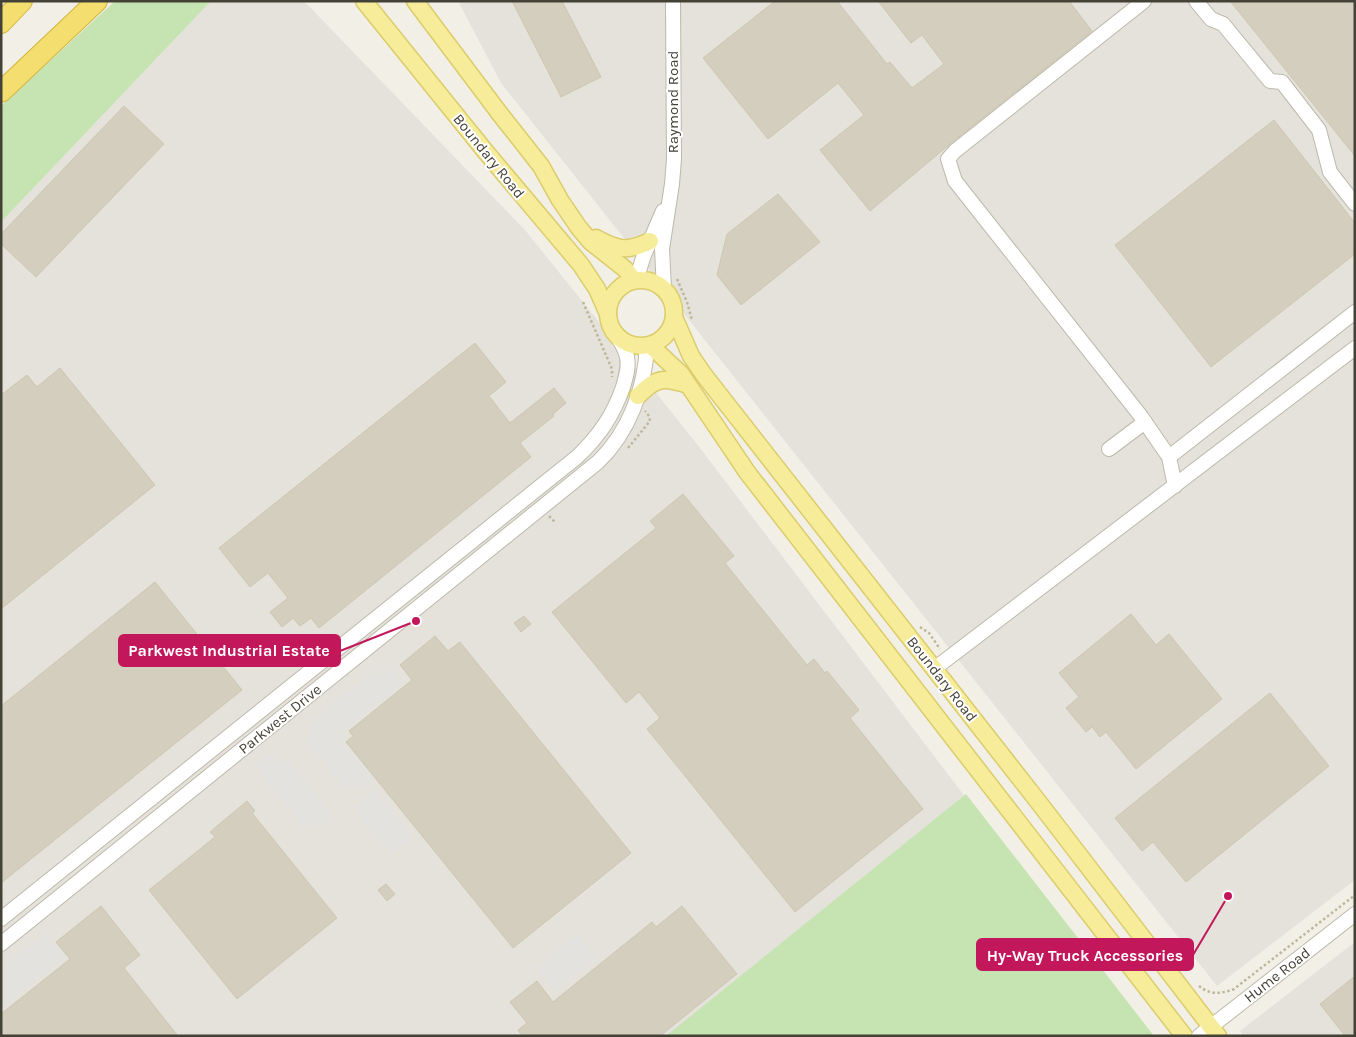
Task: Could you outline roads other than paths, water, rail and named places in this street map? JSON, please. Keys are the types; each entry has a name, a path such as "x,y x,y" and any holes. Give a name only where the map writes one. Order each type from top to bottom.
{"highway":[{"path":"1,23 22,1"},
{"path":"1,92 97,1"}],"main road":[{"name":"Boundary Road","path":"364,1 485,151 582,265 597,289 608,314"},
{"path":"415,1 541,166 560,200 579,228 591,242 625,269 635,280"},
{"path":"579,228 612,246 622,249 638,247 650,241"},
{"path":"635,280 651,281 664,289 673,302 674,318 665,336 649,345 634,345 617,336 611,326 608,314 610,301 617,289 635,280"},
{"name":"Boundary Road","path":"674,318 691,356 704,374 940,664 1210,1033"},
{"name":"Boundary Road","path":"649,345 672,365 688,385 753,480 1184,1036"},
{"path":"638,396 650,384 661,379 670,379 688,385"}],"street":[{"name":"Raymond Road","path":"664,289 662,249 674,159 673,1"},
{"path":"1144,1 955,151 948,159 954,180 1145,422 1169,457 1175,486"},
{"path":"1196,1 1211,19 1222,24 1270,81 1282,82 1319,130 1330,172 1355,204"},
{"name":"Raymond Road","path":"635,280 668,202"},
{"path":"1169,457 1355,312"},
{"name":"Parkwest Drive","path":"1,919 577,457 601,431 617,404 628,366 624,346 617,336"},
{"name":"Parkwest Drive","path":"1,944 589,470 606,454 627,423 638,396 649,345"},
{"path":"940,664 1355,348"},
{"path":"1109,449 1145,422"},
{"path":"439,569 449,582"},
{"name":"Hume Road","path":"1210,1033 1355,914"}],"place":[{"name":"Parkwest Industrial Estate","path":"416,621"},
{"name":"Hy-Way Truck Accessories","path":"1228,896"}]}
